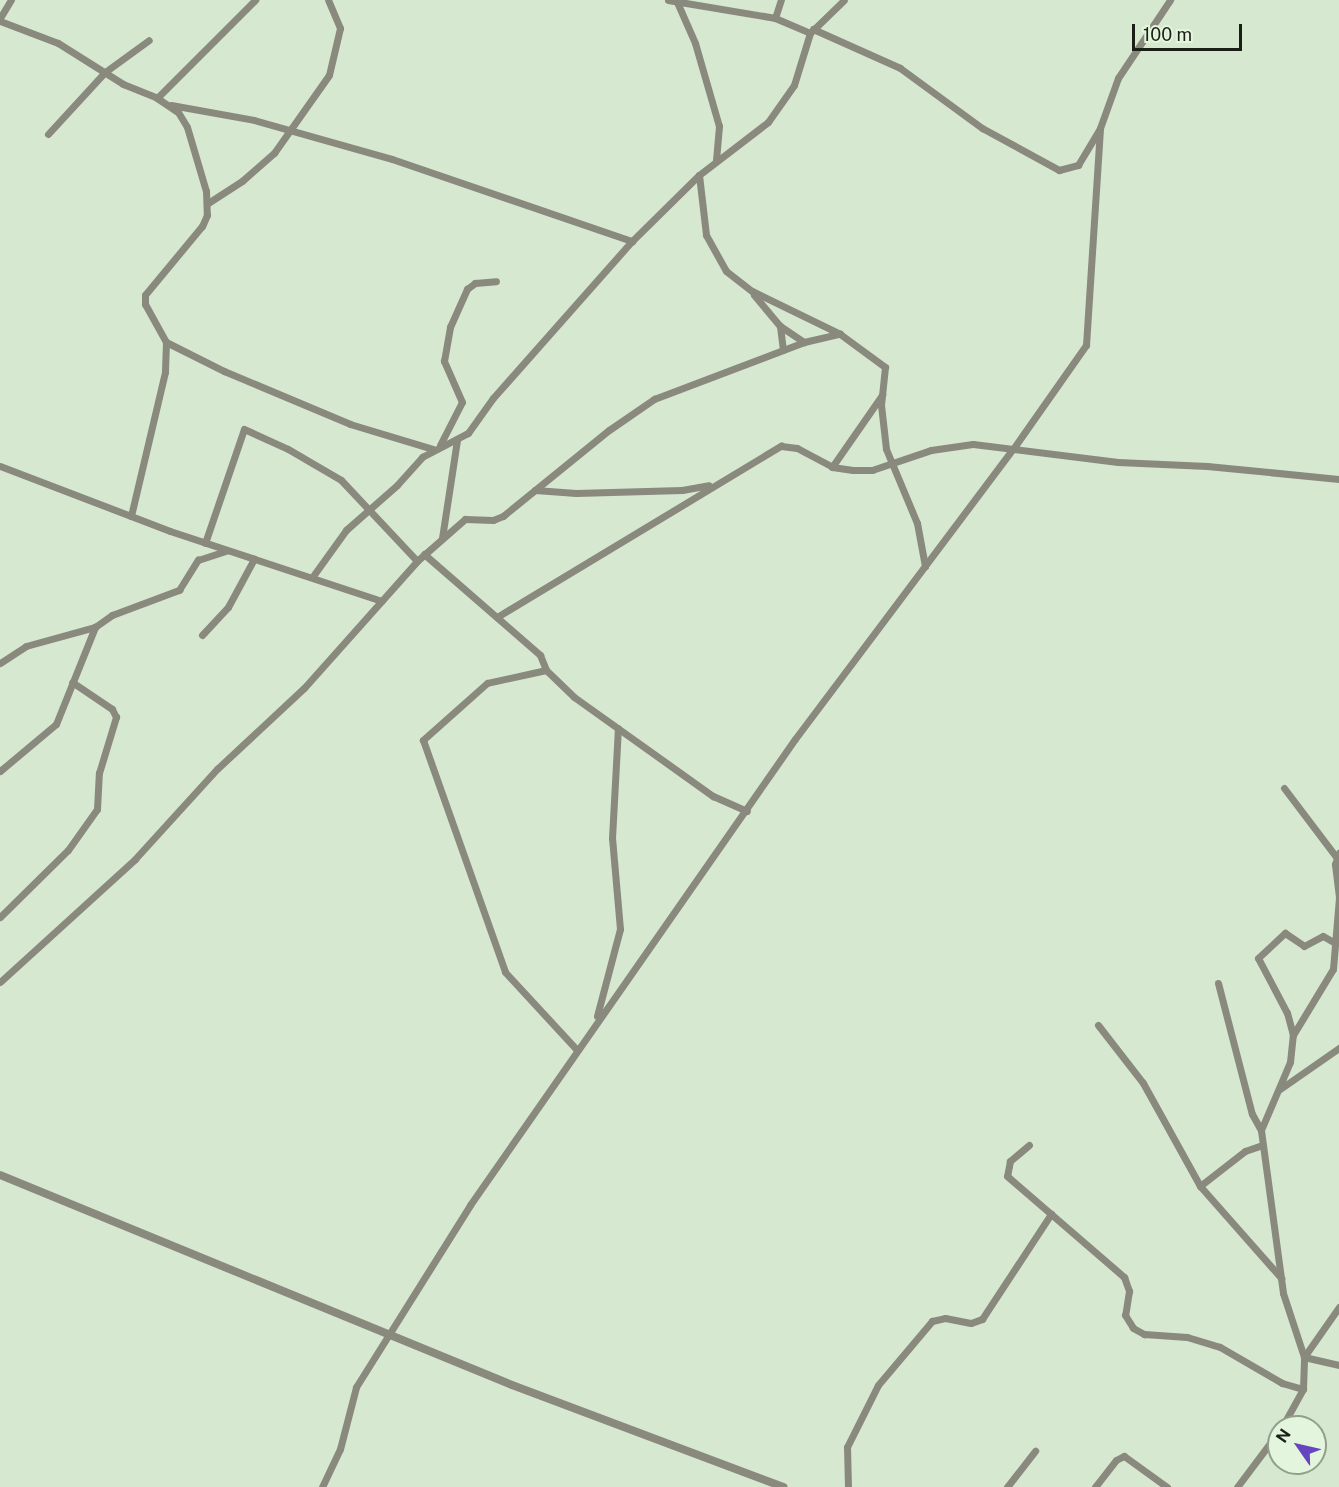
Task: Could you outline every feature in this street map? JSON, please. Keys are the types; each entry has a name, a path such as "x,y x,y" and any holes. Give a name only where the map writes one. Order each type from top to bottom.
{"street":[{"path":"11,0 0,20 57,43 136,92 168,104 254,120 392,159 632,241"},
{"path":"157,98 255,0"},
{"path":"208,203 242,181 274,153 329,75 338,49 339,28 327,0"},
{"path":"668,0 775,18 900,68 982,128 1059,170 1078,165 1100,128 1118,78 1170,0"},
{"path":"775,18 781,0"},
{"path":"166,342 224,371 350,424 436,447 457,440 468,433 493,398 632,241 699,175 753,135 782,104 802,64 811,31 843,0"},
{"path":"678,2 695,43 719,126 716,161"},
{"path":"48,134 105,72 149,40"},
{"path":"131,516 165,372 166,342 145,304 145,295 202,226 208,203 187,127 168,104"},
{"path":"322,1487 340,1449 354,1393 470,1205 747,811 1013,449 1086,345 1100,128"},
{"path":"699,175 709,245 726,271 752,291 840,334 882,364 881,405 890,464 917,523 925,566"},
{"path":"313,576 346,530 371,510 436,447 462,402 444,362 450,327 466,289 496,281"},
{"path":"752,291 780,326 804,342"},
{"path":"780,326 783,350"},
{"path":"0,982 135,859 217,769 304,688 417,561 442,538 468,518 498,519 645,404 804,342 840,334"},
{"path":"832,467 883,393"},
{"path":"205,543 244,429 288,448 341,480 417,561"},
{"path":"442,538 457,440"},
{"path":"496,617 714,484 781,446 797,448 832,467 872,470 931,450 973,444 1118,462 1207,466 1339,479"},
{"path":"0,466 205,543 313,576 382,601"},
{"path":"535,490 576,493 682,490 714,484"},
{"path":"0,663 26,646 95,627 112,615 179,590 198,560 229,551"},
{"path":"424,554 540,655 546,670 574,697 712,796 747,811"},
{"path":"202,635 228,608 254,559"},
{"path":"0,771 56,724 95,627"},
{"path":"546,670 487,683 423,740 505,972 577,1050"},
{"path":"0,917 68,850 97,809 99,773 117,717 112,710 72,682"},
{"path":"593,1027 613,967 620,929 612,838 618,728"},
{"path":"1284,788 1338,856 1337,946 1331,975 1293,1035"},
{"path":"1261,1130 1280,1089 1294,1047 1293,1035 1258,958 1285,933 1304,946 1323,936 1337,946"},
{"path":"1218,983 1252,1114 1261,1130 1281,1278 1304,1357 1304,1389 1289,1415"},
{"path":"1098,1025 1143,1083 1200,1186 1281,1278"},
{"path":"1280,1089 1339,1048"},
{"path":"1029,1145 1010,1161 1006,1173 1124,1277 1129,1291 1125,1315 1133,1328 1144,1334 1187,1337 1220,1347 1282,1383 1304,1389"},
{"path":"1200,1186 1245,1151 1262,1145"},
{"path":"0,1175 467,1367 783,1487"},
{"path":"848,1487 848,1448 878,1385 932,1320 945,1318 971,1323 982,1319 1051,1214"},
{"path":"1304,1357 1339,1307"},
{"path":"1304,1357 1339,1365"},
{"path":"1237,1487 1267,1447"},
{"path":"1007,1487 1035,1451"},
{"path":"1095,1487 1124,1456 1167,1487"}]}
